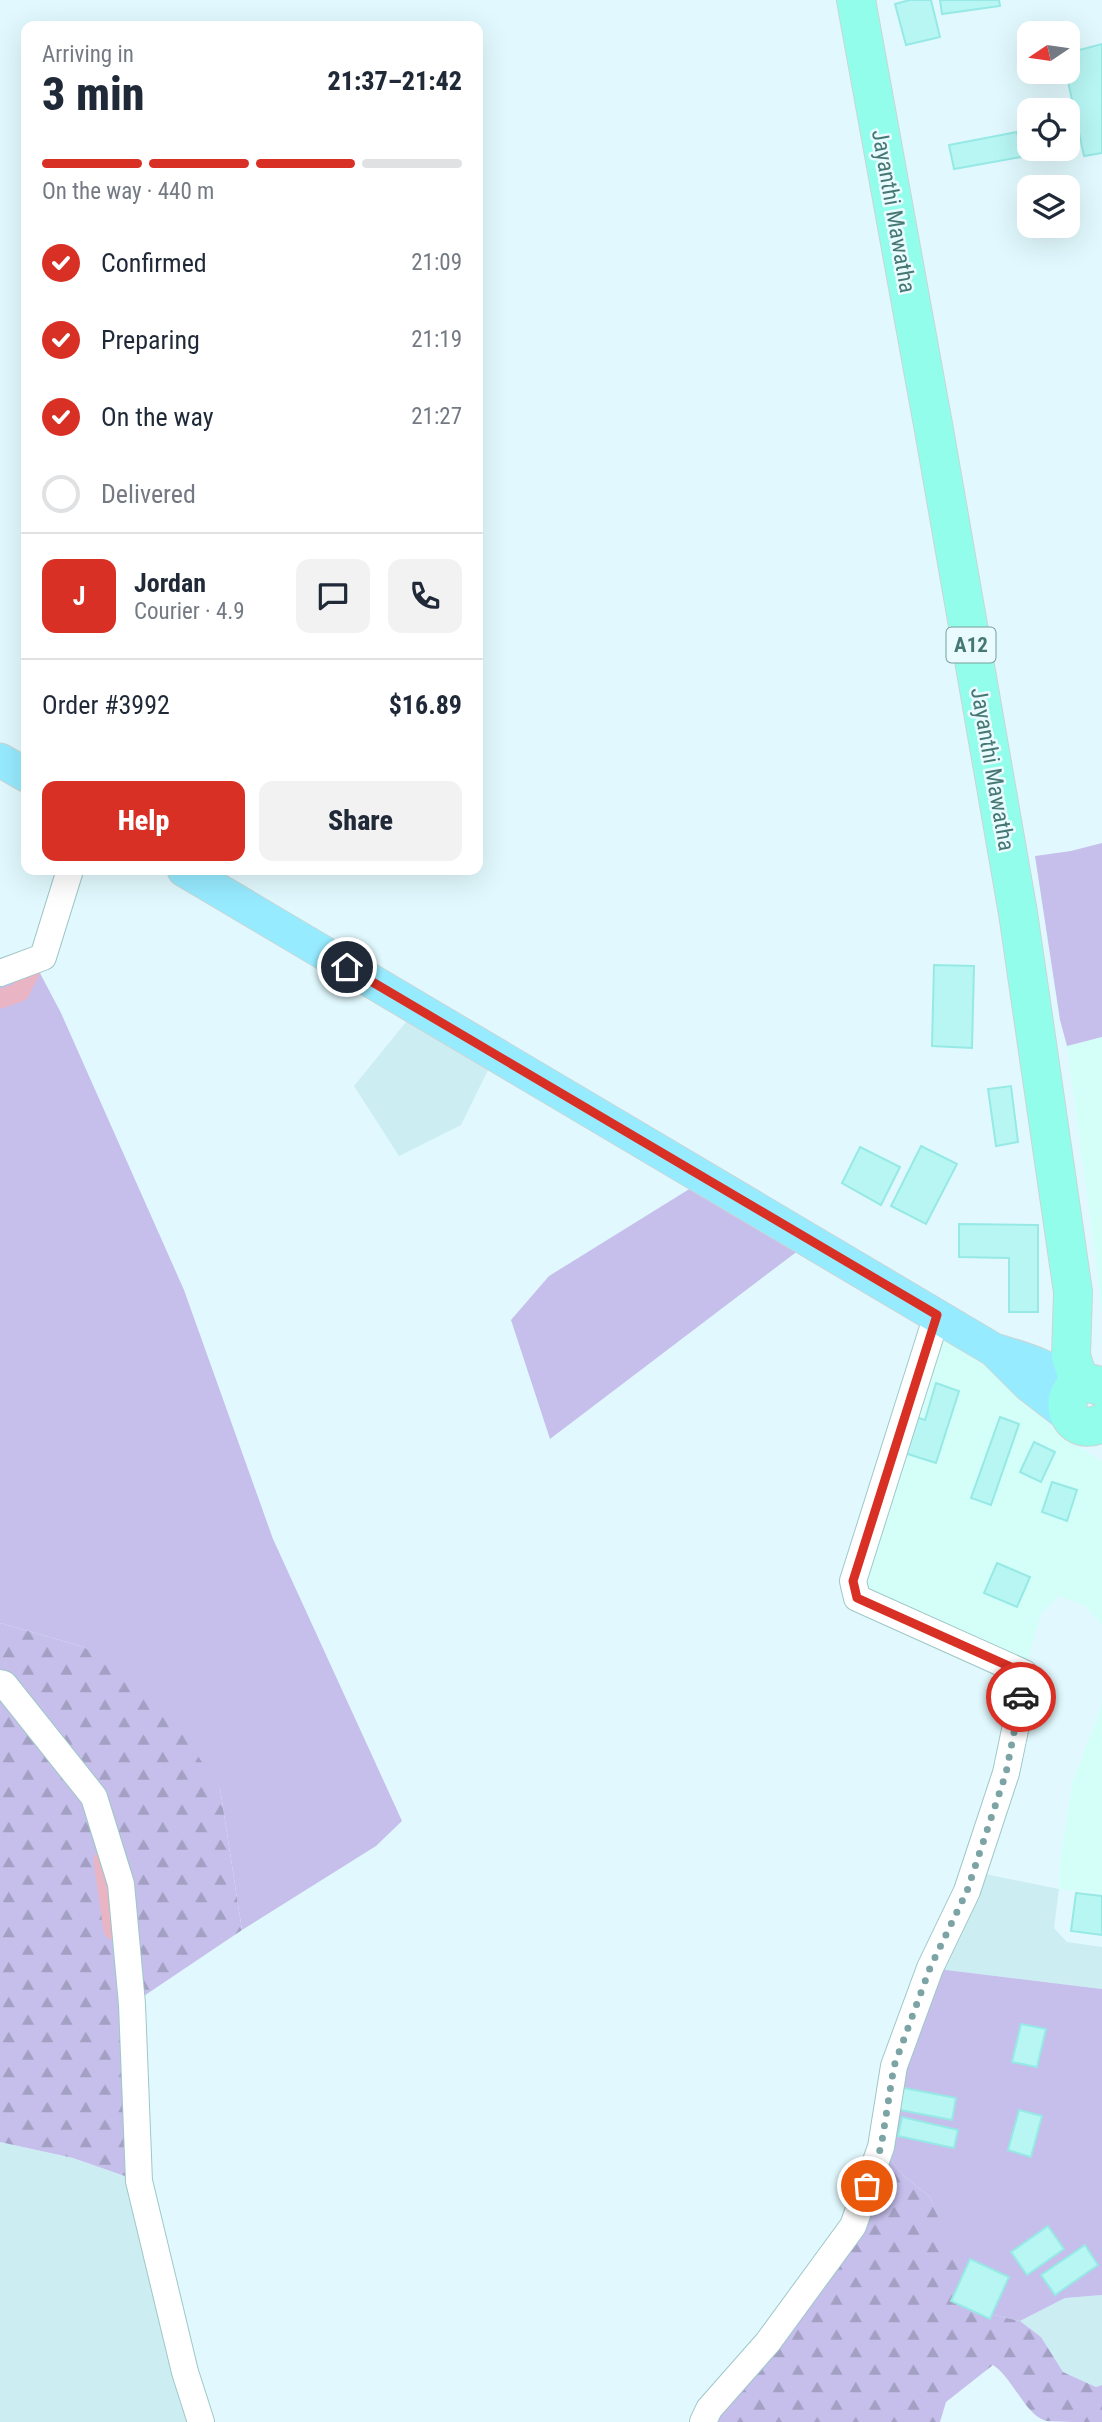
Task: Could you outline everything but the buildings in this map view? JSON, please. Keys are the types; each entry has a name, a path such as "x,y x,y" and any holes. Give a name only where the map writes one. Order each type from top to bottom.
{"highway":[{"name":"Jayanthi Mawatha","path":"856,0 937,444 1017,913 1073,1292 1096,1355 1090,1406"}],"main road":[{"path":"0,760 21,772"},
{"path":"192,875 937,1315 994,1350 1029,1385 1090,1406"}],"street":[{"path":"0,973 43,957 68,875"},
{"path":"703,2422 709,2409 768,2342 853,2226 881,2147 894,2066 930,1968 967,1891 1006,1773 1025,1682 1024,1673 857,1598 853,1581 937,1315"},
{"path":"0,1683 4,1684 94,1797 121,1884 132,2004 138,2181 185,2372 201,2422"}],"shaded area":[{"path":"406,1022 490,1066 461,1125 399,1156 354,1086"},
{"path":"1102,1037 1102,1307 1067,1046"},
{"path":"940,1336 985,1365 1064,1437 1102,1461 1102,1625 1085,1606 1059,1596 1041,1614 1024,1673 857,1598"},
{"path":"1102,1694 1102,1894 1059,1889 1060,1862 1072,1784 1101,1707"},
{"path":"985,1874 1059,1889 1054,1928 1067,1942 1102,1947 1102,1989 930,1968"},
{"path":"0,2142 73,2158 139,2181 201,2422 0,2422"},
{"path":"1102,2295 1102,2385 1096,2387 1063,2372 1041,2337 1020,2321 1065,2298"}],"green space":[{"path":"1102,843 1102,1037 1067,1046 1060,1020 1035,856"},
{"path":"31,956 61,1013 184,1290 273,1539 402,1821 376,1846 242,1930 220,1788 84,1647 0,1623 0,966"},
{"path":"691,1188 799,1250 550,1439 511,1320 549,1276"},
{"path":"0,1623 84,1647 168,1713 220,1788 242,1930 132,2004 139,2181 73,2158 0,2142"},
{"path":"930,1968 1102,1989 1102,2295 1065,2298 1020,2321 972,2310 930,2197 903,2175 881,2147"},
{"path":"881,2147 903,2175 930,2197 972,2310 1020,2321 1041,2337 1063,2372 1096,2387 1102,2385 1102,2422 1046,2421 1038,2417 993,2365 946,2402 940,2422 703,2422 853,2226"}],"waterway":[{"path":"0,999 20,992 39,955"},
{"path":"103,1860 113,1930"}],"way so far":[{"path":"867,2186 881,2147 894,2066 930,1968 967,1891 1006,1773 1021,1697"}],"route":[{"path":"347,967 937,1315 853,1581 857,1598 1024,1673 1025,1682 1021,1697"}]}
